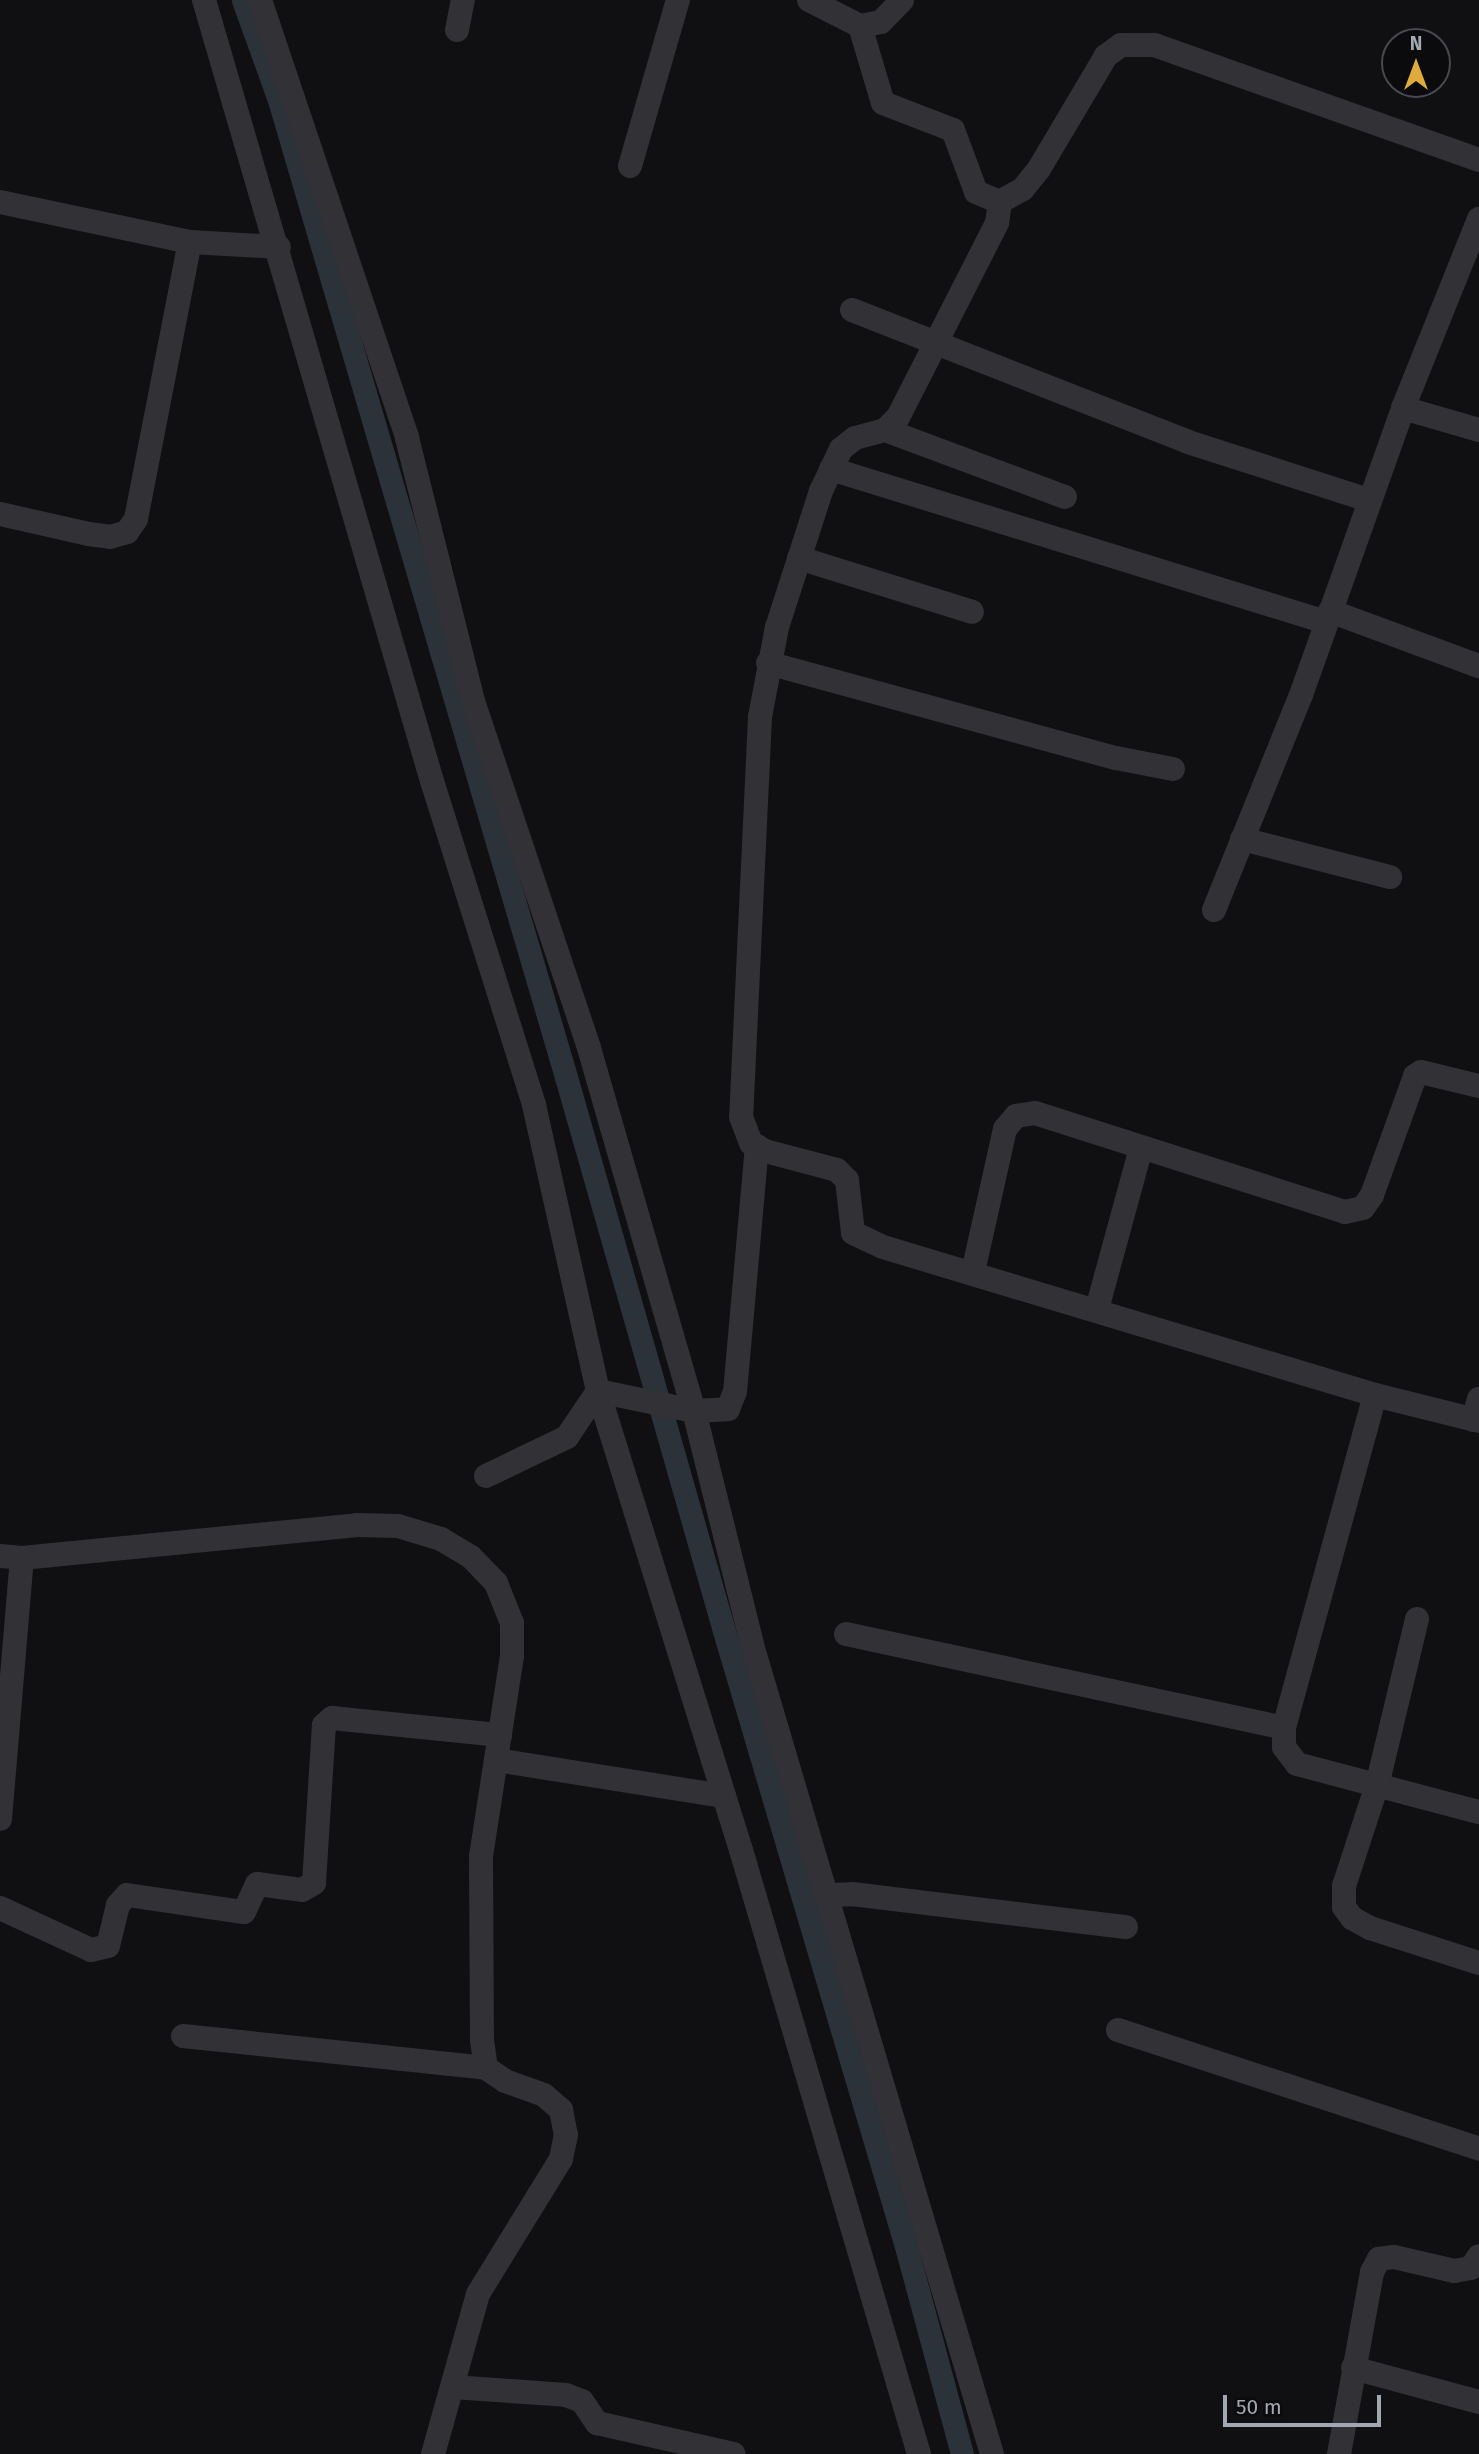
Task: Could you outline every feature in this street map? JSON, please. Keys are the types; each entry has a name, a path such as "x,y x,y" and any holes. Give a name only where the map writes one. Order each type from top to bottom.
{"street":[{"path":"204,0 279,247 432,781 534,1105 606,1393 919,2454"},
{"path":"260,0 337,218 407,438 473,701 589,1048 684,1409 992,2454"},
{"path":"457,30 463,0"},
{"path":"630,166 678,0"},
{"path":"809,0 860,26 881,22 902,0"},
{"path":"860,26 883,103 953,130 976,192 1000,202"},
{"path":"1000,202 1023,189 1039,169 1106,56 1121,45 1138,42 1479,160"},
{"path":"0,202 190,242 279,247"},
{"path":"1000,202 997,223 898,417 885,430 855,438 841,449 831,469 799,558 768,663 760,717 741,1117 743,1131 757,1146 837,1170 847,1180 853,1233 883,1247 1097,1309 1375,1395 1477,1413"},
{"path":"1214,910 1328,616 1402,408 1479,219"},
{"path":"0,514 110,537 127,532 131,526 190,242"},
{"path":"852,310 1188,442 1369,500"},
{"path":"1402,408 1479,430"},
{"path":"885,430 1065,497"},
{"path":"831,469 1328,616 1479,666"},
{"path":"799,558 972,612"},
{"path":"768,663 1116,758 1173,769"},
{"path":"1242,839 1391,877"},
{"path":"973,1272 1005,1129 1016,1116 1035,1113 1346,1212 1363,1208 1372,1195 1415,1076 1421,1072 1479,1086"},
{"path":"606,1393 684,1409 727,1409 735,1392 757,1146"},
{"path":"1097,1309 1142,1149"},
{"path":"486,1476 568,1437 606,1393"},
{"path":"1375,1395 1284,1728 1284,1747 1297,1764 1479,1812"},
{"path":"0,1819 11,1557 357,1525 398,1527 441,1539 471,1557 496,1583 512,1623 512,1656 481,1857 482,2040 486,2068"},
{"path":"1417,1619 1377,1785 1343,1885 1343,1907 1352,1919 1370,1928 1479,1964"},
{"path":"846,1634 1284,1728"},
{"path":"0,1908 91,1950 108,1946 118,1905 127,1895 244,1912 257,1884 302,1890 314,1883 324,1725 332,1718 500,1735"},
{"path":"496,1760 724,1796"},
{"path":"829,1895 852,1894 1126,1927"},
{"path":"1118,2030 1479,2149"},
{"path":"183,2036 486,2068 505,2081 544,2095 561,2110 566,2135 561,2159 478,2294 433,2454"},
{"path":"1339,2454 1372,2272 1379,2259 1394,2257 1454,2271 1471,2268 1479,2256"},
{"path":"1353,2368 1479,2402"},
{"path":"453,2387 566,2395 582,2401 597,2423 734,2454"}],"waterway":[{"path":"243,0 279,100 566,1077 724,1631 907,2250 962,2454"}]}
